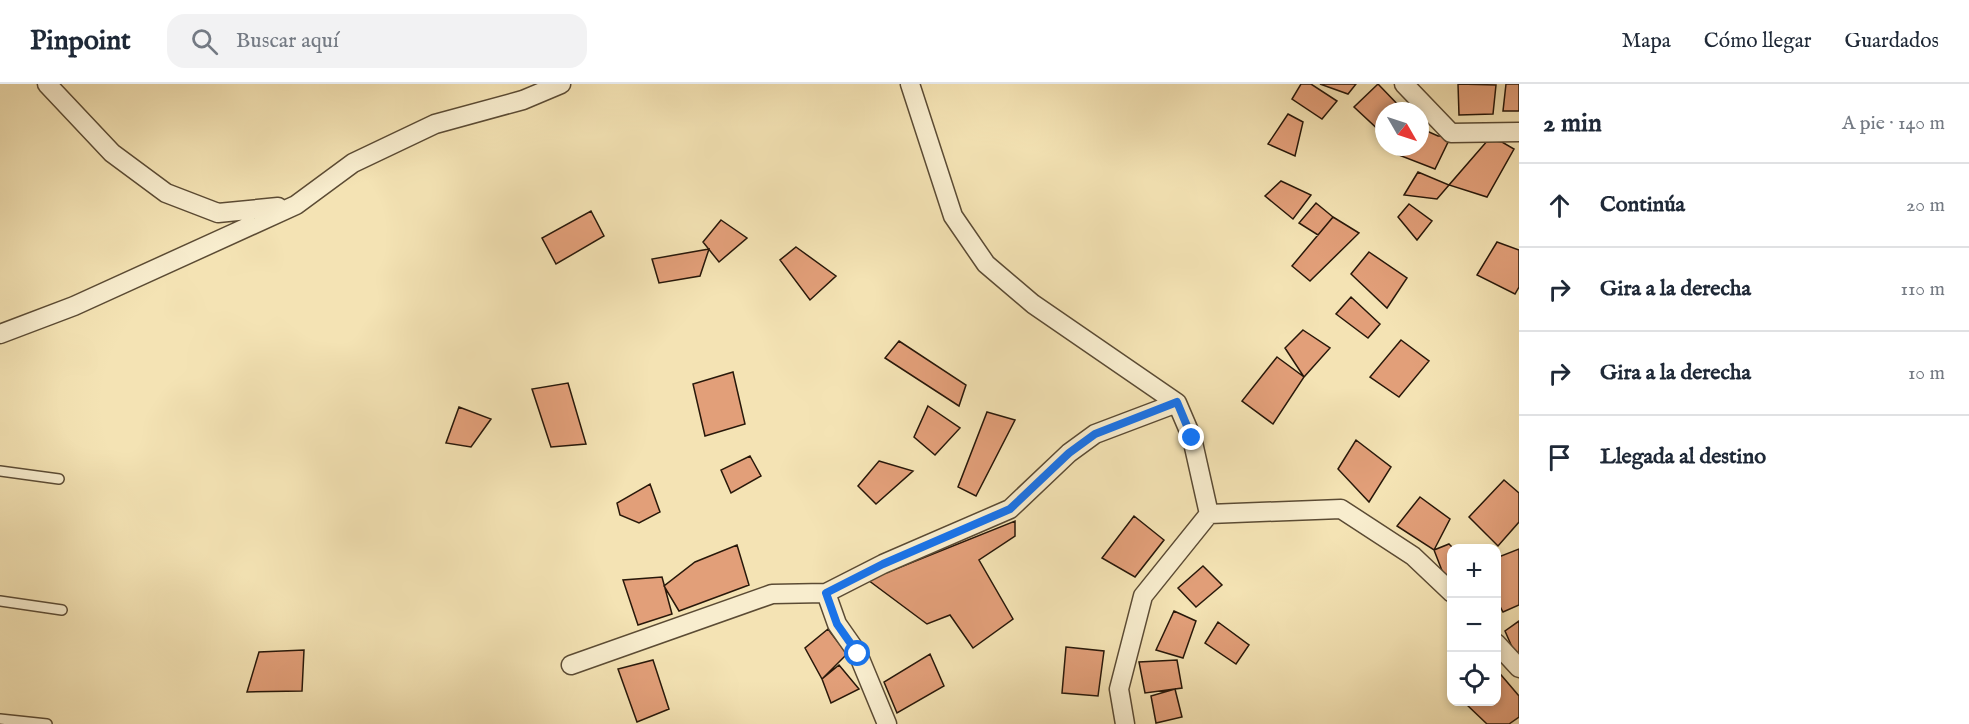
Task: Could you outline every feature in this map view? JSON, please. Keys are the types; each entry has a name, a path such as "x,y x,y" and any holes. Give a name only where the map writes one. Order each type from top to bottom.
{"street":[{"path":"47,84 112,153 166,193 218,213 296,205"},
{"path":"0,334 75,306 296,205 353,163 435,124 523,99 561,84"},
{"path":"910,84 952,216 986,264 1033,304 1177,402 1192,438 1209,514"},
{"path":"1404,84 1451,133 1519,132"},
{"path":"571,665 772,594 826,593 883,564 1010,509 1069,453 1095,434 1177,402"},
{"path":"1125,724 1119,689 1143,596 1209,514 1341,509 1413,556 1447,588"},
{"path":"826,593 837,624 858,654 887,724"},
{"path":"1501,648 1519,668"}],"lane":[{"path":"0,471 59,478"},
{"path":"0,601 62,610"},
{"path":"0,718 47,724"}],"building":[{"path":"1301,84 1311,84 1337,101 1322,119 1292,99"},
{"path":"1320,84 1356,84 1348,94"},
{"path":"1378,84 1395,102 1375,102 1375,126 1354,107"},
{"path":"1458,84 1496,85 1493,114 1459,115"},
{"path":"1506,84 1519,84 1519,111 1503,111"},
{"path":"1288,114 1303,122 1295,156 1268,144"},
{"path":"1429,132 1438,136 1451,136 1435,169 1401,156 1429,156"},
{"path":"1488,140 1502,142 1514,149 1487,197 1449,185"},
{"path":"1418,172 1449,185 1437,199 1404,195"},
{"path":"1281,181 1311,195 1293,219 1265,196"},
{"path":"1316,203 1333,217 1318,235 1299,223"},
{"path":"1409,204 1432,221 1417,240 1398,217"},
{"path":"591,211 604,236 556,264 542,238"},
{"path":"1333,217 1359,233 1310,281 1292,266"},
{"path":"721,220 747,238 719,262 703,242"},
{"path":"1497,242 1519,250 1519,287 1515,294 1477,275"},
{"path":"796,247 836,276 810,300 780,260"},
{"path":"709,249 700,276 659,283 652,259"},
{"path":"1369,252 1407,278 1387,308 1351,274"},
{"path":"1351,297 1380,324 1368,338 1336,314"},
{"path":"1303,330 1330,348 1304,377 1285,348"},
{"path":"1401,340 1429,361 1399,397 1370,377"},
{"path":"899,341 966,385 959,406 885,358"},
{"path":"1277,357 1304,377 1273,424 1242,401"},
{"path":"733,372 745,424 705,436 693,384"},
{"path":"568,383 586,444 551,447 532,389"},
{"path":"928,406 960,428 935,455 914,437"},
{"path":"459,407 491,419 471,447 446,443"},
{"path":"987,412 1015,420 976,496 958,487"},
{"path":"1356,440 1391,467 1369,502 1338,469"},
{"path":"750,456 761,476 731,493 721,470"},
{"path":"879,461 913,471 876,504 858,486"},
{"path":"1504,480 1519,493 1519,522 1500,544 1496,544 1469,517"},
{"path":"650,484 660,512 639,523 620,515 617,503"},
{"path":"1420,497 1450,519 1434,550 1397,526"},
{"path":"1134,516 1164,540 1135,577 1102,558"},
{"path":"1015,521 1015,536 979,560 1013,619 973,648 950,615 927,624 868,580"},
{"path":"737,545 749,585 679,611 664,586 695,562"},
{"path":"1447,545 1446,581 1434,550"},
{"path":"1519,549 1519,605 1503,612 1501,608 1501,556"},
{"path":"1203,566 1222,585 1196,607 1178,588"},
{"path":"662,577 672,614 638,625 623,580"},
{"path":"1174,611 1196,621 1183,658 1156,650"},
{"path":"1519,621 1519,663 1505,631"},
{"path":"1218,622 1249,645 1236,664 1205,643"},
{"path":"828,629 847,654 822,679 805,648"},
{"path":"1066,647 1104,651 1098,696 1062,693"},
{"path":"304,650 302,691 247,692 259,652"},
{"path":"930,654 944,686 897,713 884,682"},
{"path":"653,660 669,709 637,722 618,669"},
{"path":"1177,660 1182,688 1145,693 1139,662"},
{"path":"839,665 859,689 831,703 822,679"},
{"path":"1501,675 1519,696 1519,717 1509,724 1487,724 1468,706 1501,706"},
{"path":"1175,689 1182,717 1156,723 1151,696"}],"route":[{"path":"858,654 837,624 826,593 883,564 1010,509 1069,453 1095,434 1177,402 1192,438"}]}
